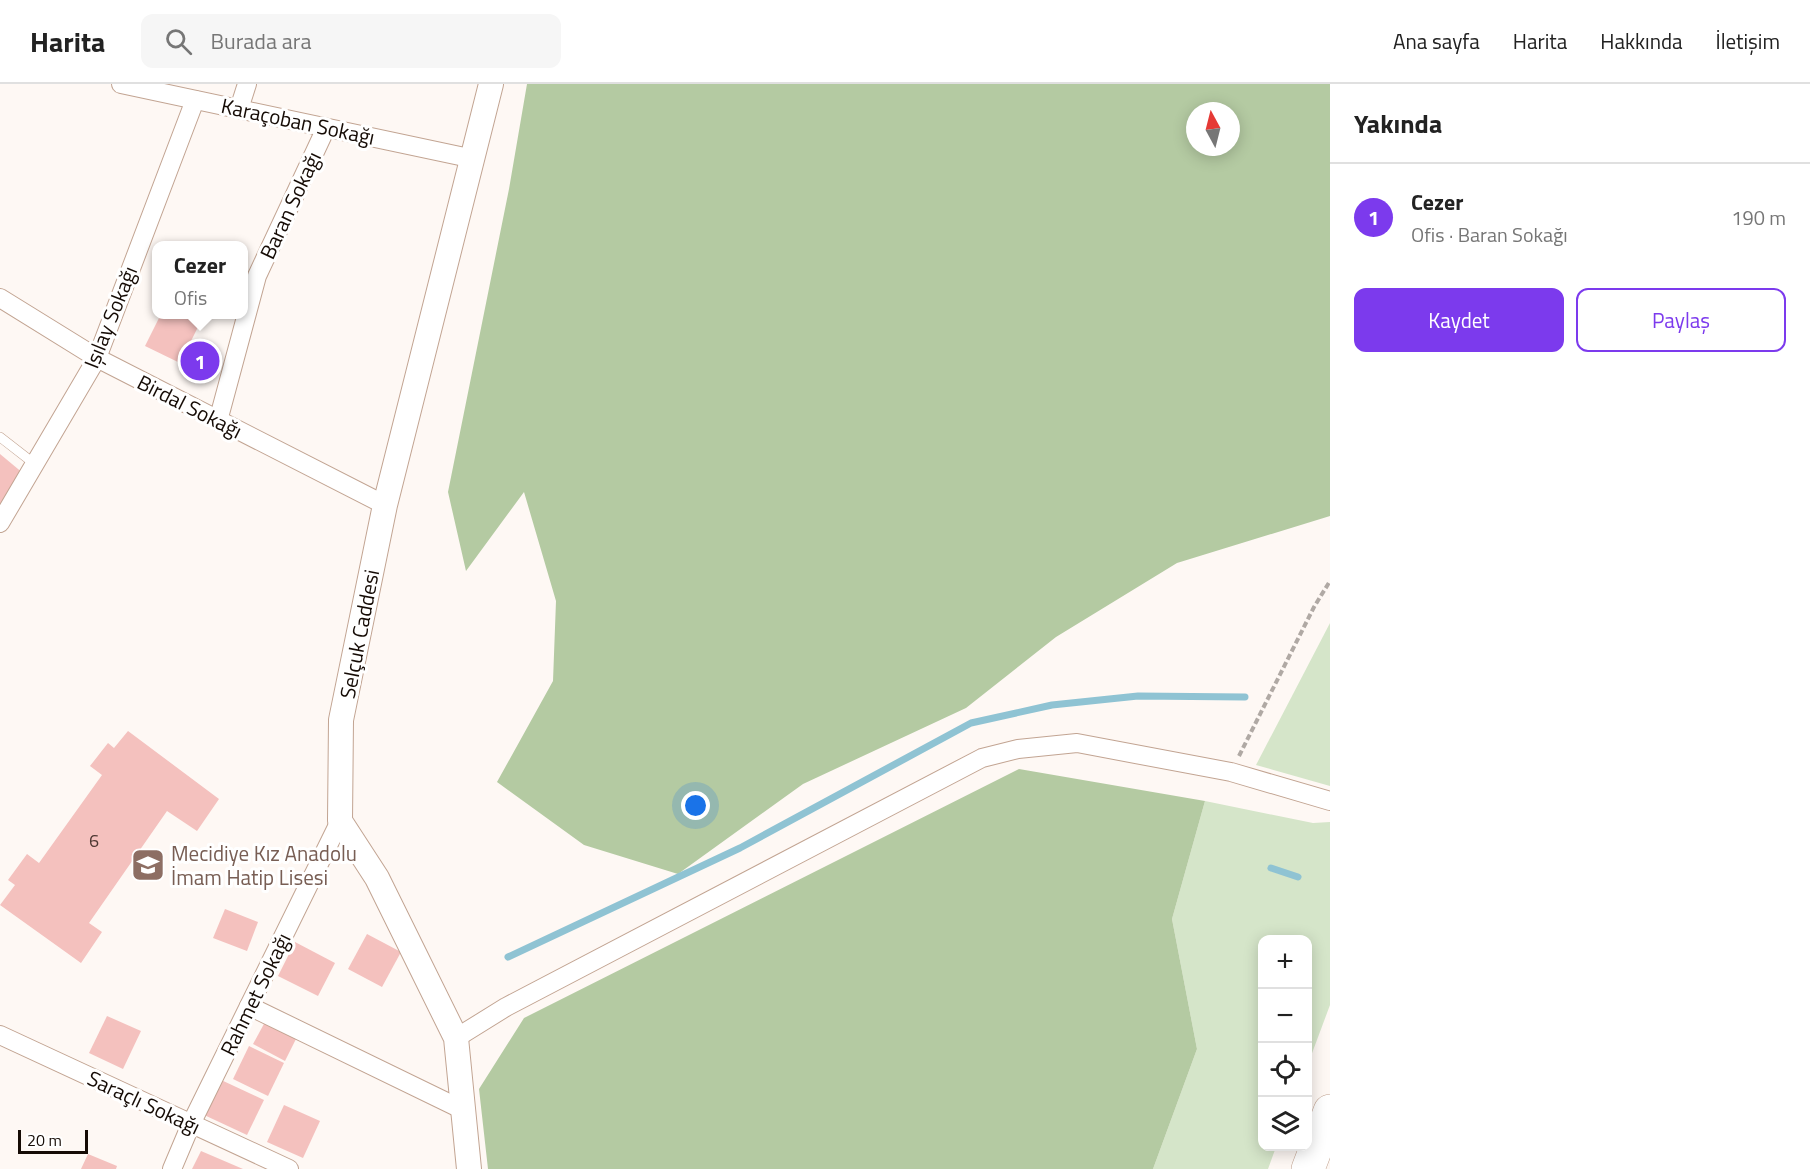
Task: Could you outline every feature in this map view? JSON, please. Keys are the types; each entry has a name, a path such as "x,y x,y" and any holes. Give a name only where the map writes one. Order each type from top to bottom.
{"highway":[{"path":"1308,1169 1330,1112"}],"street":[{"name":"Karaçoban Sokağı","path":"121,84 474,159"},
{"path":"238,109 247,84"},
{"name":"Selçuk Caddesi","path":"340,821 341,720 385,505 492,84"},
{"name":"Işılay Sokağı","path":"0,523 97,358 195,100"},
{"name":"Baran Sokağı","path":"248,310 257,276 326,128"},
{"name":"Birdal Sokağı","path":"0,298 97,358 218,422 385,505"},
{"name":"Baran Sokağı","path":"218,422 246,319"},
{"path":"456,1038 506,1007 982,758 1018,749 1077,743 1231,772 1330,801"},
{"path":"340,821 377,878 456,1038 469,1169"},
{"name":"Rahmet Sokağı","path":"172,1169 191,1124 340,821"},
{"path":"249,1006 463,1110"},
{"name":"Saraçlı Sokağı","path":"0,1035 289,1169"}],"lane":[{"path":"0,437 36,465"}],"path":[{"path":"1231,772 1314,607 1330,581"}],"green space":[{"path":"527,84 1330,84 1330,516 1177,563 1056,637 966,708 803,784 678,874 584,845 497,782 553,681 556,601 524,492 466,571 448,492 509,189"},
{"path":"1330,623 1330,786 1256,765"},
{"path":"1019,769 1205,801 1172,919 1197,1049 1153,1169 488,1169 479,1089 524,1018"},
{"path":"1205,801 1313,823 1330,822 1330,1005 1312,1053 1312,935 1258,935 1258,1151 1275,1151 1268,1169 1153,1169 1197,1049 1172,919"}],"building":[{"path":"158,319 202,319 180,363 145,346"},
{"path":"0,454 24,474 0,507"},
{"path":"128,731 219,799 197,831 167,811 89,923 102,932 81,963 0,905 15,885 8,880 27,854 39,863 102,775 90,766 108,743 114,748"},
{"path":"225,909 258,922 247,951 213,938"},
{"path":"367,934 401,952 382,987 348,969"},
{"path":"295,942 335,963 318,996 278,976"},
{"path":"107,1016 141,1031 123,1069 89,1053"},
{"path":"265,1022 296,1039 285,1061 253,1044"},
{"path":"249,1046 284,1063 268,1096 233,1079"},
{"path":"219,1079 264,1100 247,1135 202,1114"},
{"path":"284,1105 320,1121 303,1158 267,1142"},
{"path":"201,1151 243,1169 192,1169"},
{"path":"88,1154 117,1166 116,1169 81,1169"}],"waterway":[{"path":"508,957 740,848 971,723 1052,705 1138,696 1245,697"},
{"path":"1271,868 1298,877"}],"place":[{"name":"Cezer","path":"200,361"},
{"name":"Mecidiye Kız Anadolu İmam Hatip Lisesi","path":"148,865"}]}
